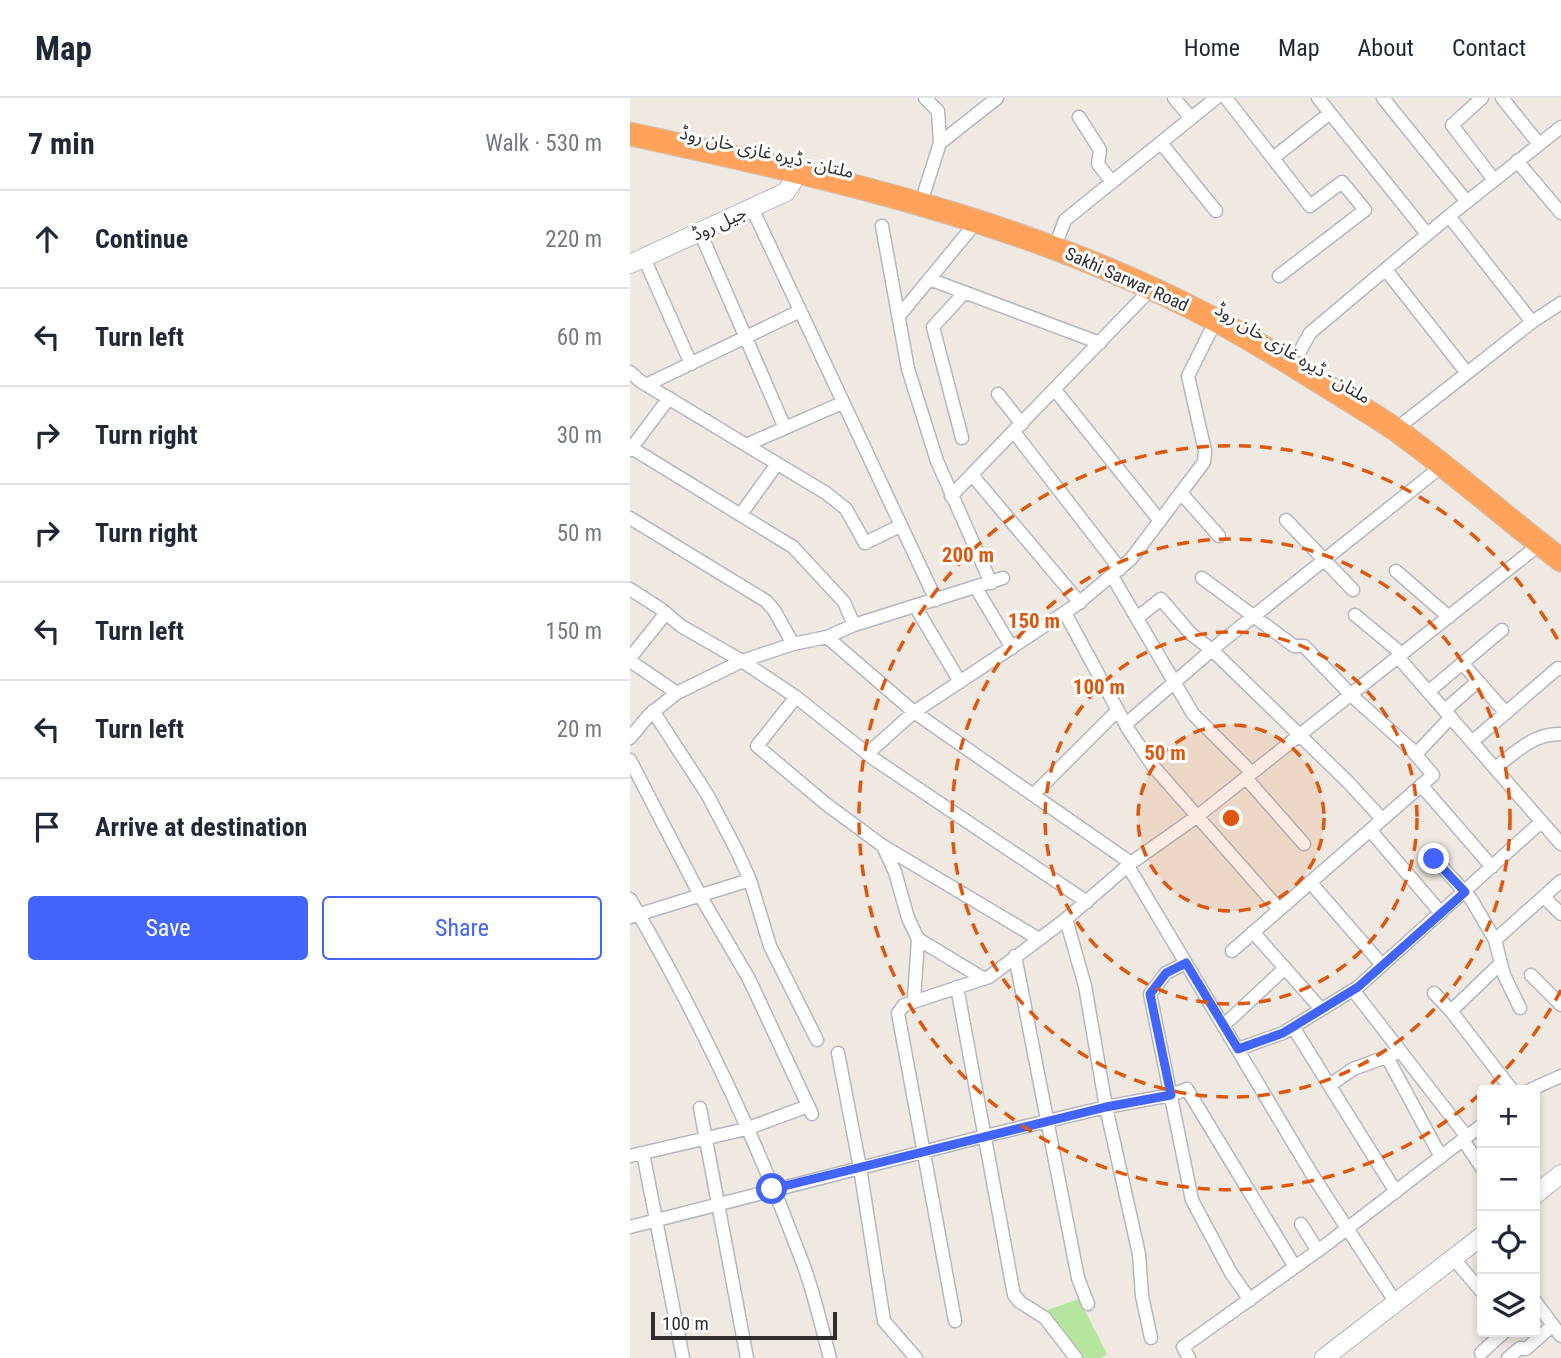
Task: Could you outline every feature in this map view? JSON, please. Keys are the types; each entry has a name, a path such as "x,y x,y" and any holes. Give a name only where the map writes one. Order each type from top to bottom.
{"highway":[{"name":"ملتان - ڈیرہ غازی خان روڈ","path":"630,121 797,157 925,190 993,211 1059,236 1114,264 1194,294 1299,353 1402,427 1551,544"},
{"name":"Sakhi Sarwar Road","path":"630,134 796,170 920,202 1114,264 1152,288 1216,320 1402,427 1442,466 1551,544 1561,560"}],"street":[{"path":"925,98 938,111 940,143 925,190"},
{"path":"940,143 997,98"},
{"path":"1174,98 1191,118"},
{"path":"1059,236 1065,220 1216,98"},
{"path":"1226,98 1310,206 1342,182 1365,210 1279,276"},
{"path":"1318,98 1427,234"},
{"path":"1383,98 1467,202"},
{"path":"1482,98 1452,125 1494,180"},
{"path":"1502,98 1539,144"},
{"path":"1273,158 1330,113"},
{"path":"1079,117 1100,150 1098,164 1112,182"},
{"path":"1299,353 1310,333 1427,234 1561,127"},
{"path":"1161,143 1216,211"},
{"path":"1517,161 1561,213"},
{"name":"جیل روڈ","path":"637,261 786,192 794,180 796,170"},
{"path":"752,208 936,600"},
{"path":"1449,216 1532,322"},
{"path":"899,316 978,220"},
{"path":"630,738 653,712 677,692 742,661 793,644 827,637 854,625 997,580 951,496 937,461 908,369 882,226"},
{"path":"700,232 785,428"},
{"path":"637,261 691,364"},
{"path":"1386,270 1467,373"},
{"path":"929,279 1100,343"},
{"path":"951,496 1152,288"},
{"path":"962,438 933,327 964,293"},
{"path":"1402,427 1532,322 1561,303"},
{"path":"646,385 800,311"},
{"path":"867,754 914,712 1080,603 1132,559 1204,462 1205,451 1188,376 1216,320"},
{"path":"630,372 646,385 825,493 846,509 865,543 900,526"},
{"path":"1055,390 1160,521"},
{"path":"998,394 1018,428 1116,572 1137,618 1193,714 1249,775 1304,844"},
{"path":"669,398 630,448 793,547 844,602 854,625"},
{"path":"746,445 842,403"},
{"path":"741,514 777,464"},
{"path":"1126,724 1212,650 1442,466"},
{"path":"972,475 1080,603"},
{"path":"1181,493 1219,536"},
{"path":"630,518 766,601 793,644"},
{"path":"1286,520 1353,590"},
{"path":"956,1321 898,1013 904,1005 989,977 1066,919 1130,864 1196,818 1449,617 1551,544"},
{"path":"1396,571 1449,617"},
{"path":"1202,578 1294,646 1304,646 1351,695 1416,754 1433,775 1232,951"},
{"path":"976,588 1012,648"},
{"path":"630,589 681,626 742,661 796,697 867,754 1087,902"},
{"path":"1137,618 1161,599 1191,634 1212,650 1348,782 1382,819"},
{"path":"915,606 960,682"},
{"path":"666,613 630,660 677,692"},
{"path":"1065,613 1126,724 1153,766 1196,818 1279,909"},
{"path":"1355,615 1400,656 1428,692 1561,844"},
{"path":"1428,692 1502,630"},
{"path":"827,637 914,712 1130,864 1273,1111 1346,1229 1396,1303"},
{"path":"1462,663 1506,713"},
{"path":"1473,741 1558,668 1561,669"},
{"path":"1416,754 1477,682"},
{"path":"796,697 757,746 826,804 883,846 1039,939"},
{"path":"1033,795 1118,710"},
{"path":"653,712 707,794 750,880 770,946 817,1040"},
{"path":"1495,768 1546,733 1561,734"},
{"path":"630,760 701,897 749,979 810,1110 746,1129 636,1154 657,1219 684,1358"},
{"path":"1421,785 1492,867"},
{"path":"1238,1049 1283,1033 1353,990 1541,822"},
{"path":"1370,830 1441,913"},
{"path":"883,846 918,939 914,1000"},
{"path":"1434,859 1465,892 1495,940 1500,962 1520,1008"},
{"path":"634,915 701,897 750,880"},
{"path":"1495,940 1561,881"},
{"path":"1310,882 1382,965"},
{"path":"1544,897 1561,915"},
{"path":"630,899 634,915 698,1023 746,1129 803,1263 830,1358"},
{"path":"1066,919 1084,986 1106,1107 1139,1254 1142,1296 1151,1338"},
{"path":"1253,932 1321,1009"},
{"path":"918,939 984,979"},
{"path":"1015,956 1078,1278 1088,1304"},
{"path":"1451,1011 1500,962"},
{"path":"1186,963 1166,973 1150,994 1192,1200 1231,1273 1250,1300"},
{"path":"1224,1025 1285,968"},
{"path":"1531,975 1561,1005"},
{"path":"957,987 1014,1295 1045,1318 1076,1358"},
{"path":"1353,990 1465,1138 1477,1159"},
{"path":"1434,993 1508,1085"},
{"path":"1293,1027 1396,1192"},
{"path":"1329,1085 1353,1069 1401,1051"},
{"path":"838,1053 860,1168 884,1321 916,1358"},
{"path":"1387,1057 1441,1157"},
{"path":"1540,1085 1561,1076"},
{"path":"630,1227 985,1136 1106,1107 1171,1095 1187,1089 1295,1267"},
{"path":"700,1108 747,1358"},
{"path":"1189,1358 1184,1347 1318,1251 1477,1129"},
{"path":"1540,1192 1559,1179"},
{"path":"1301,1224 1318,1251"},
{"path":"1324,1358 1477,1240"},
{"path":"1454,1259 1477,1286"},
{"path":"1508,1358 1520,1348 1526,1349 1557,1330 1540,1308"},
{"path":"1481,1353 1499,1337"}],"green space":[{"path":"1079,1299 1107,1354 1101,1358 1082,1358 1045,1311"}],"route":[{"path":"772,1189 1106,1107 1171,1095 1150,994 1166,973 1186,963 1238,1049 1283,1033 1358,987 1465,892 1434,859"}]}
